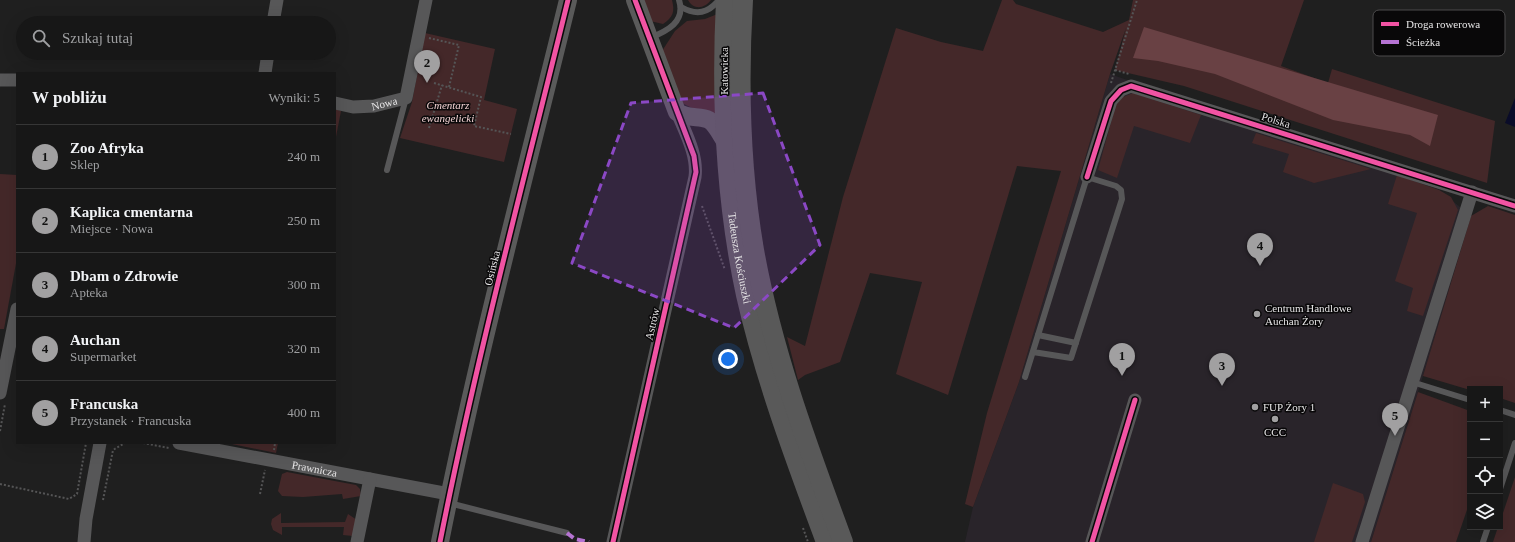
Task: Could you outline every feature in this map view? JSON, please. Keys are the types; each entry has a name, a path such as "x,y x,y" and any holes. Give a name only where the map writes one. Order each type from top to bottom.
{"main road":[{"name":"Katowicka","path":"726,0 723,51 733,139"},
{"name":"Katowicka","path":"733,139 743,0"},
{"name":"Tadeusza Kościuszki","path":"733,139 728,180 746,295 760,350 780,413 826,542"},
{"name":"Tadeusza Kościuszki","path":"733,139 744,176 754,250 772,328 797,411 844,542"}],"street":[{"path":"274,16 277,0"},
{"name":"Nowa","path":"336,103 353,107 374,106 406,98 426,0"},
{"name":"Osińska","path":"440,542 448,498 480,360 568,0"},
{"path":"635,0 677,112 688,117 708,120 733,139"},
{"path":"264,72 267,60"},
{"path":"0,80 16,80"},
{"name":"Polska","path":"1087,177 1111,101 1121,90 1130,86 1515,206"},
{"name":"Astrów","path":"613,542 695,177 695,162 677,112"},
{"path":"1362,542 1472,192"},
{"path":"0,393 16,314"},
{"path":"1092,542 1135,400"},
{"path":"84,542 86,518 100,444"},
{"name":"Prawnicza","path":"184,444 370,479 448,498"},
{"path":"357,542 370,479"}],"lane":[{"path":"649,38 674,25 679,16 681,7 679,0"},
{"path":"681,7 692,12 704,12 709,10 719,0"},
{"path":"387,170 406,98"},
{"path":"1025,377 1032,352 1087,177 1116,186 1121,190 1122,196 1071,358 1032,352"},
{"path":"1038,335 1076,343"},
{"path":"1412,382 1467,399"},
{"path":"1503,411 1515,415"},
{"path":"1503,480 1515,443"},
{"path":"448,498 566,533"},
{"path":"1483,542 1487,530"}],"path":[{"path":"1110,85 1137,0"},
{"path":"426,37 459,44 449,87"},
{"path":"434,83 481,97 474,126 511,134"},
{"path":"429,128 442,85"},
{"path":"0,484 69,499 74,497 77,494 86,444"},
{"path":"103,500 113,450 123,444"}],"highlighted area":[{"path":"763,93 820,245 734,328 572,263 631,103"}],"shaded area":[{"path":"1144,27 1438,115 1430,146 1410,135 1333,120 1215,74 1158,61 1133,58"},
{"path":"1110,74 1439,190 1471,216 1371,542 965,542 973,507 1019,382"}],"green space":[{"path":"642,0 672,0 673,11 671,16 663,24 650,21"},
{"path":"688,0 711,0 706,5 696,7 693,6"},
{"path":"1002,0 1013,0 1016,4 1103,32 1129,20 1133,0 1304,0 1281,66 1328,83 1332,69 1495,121 1487,183 1184,86 1115,70 1126,28 1110,74 1019,382 973,507 965,504 987,413 1061,171 1017,166 948,395 896,374 922,282 870,273 840,362 805,375 798,380 787,337 805,346 843,197 896,28 941,42 983,51"},
{"path":"720,13 718,121 682,103 662,51 675,31 687,21 705,19"},
{"name":"Cmentarz ewangelicki","path":"425,33 495,49 484,100 517,109 504,162 400,138 412,102"},
{"path":"1133,93 1201,115 1190,143 1134,126 1117,178 1098,170 1116,104 1123,97"},
{"path":"336,109 341,111 336,137"},
{"path":"1256,133 1371,169 1314,183 1283,172 1289,154 1252,143"},
{"path":"0,174 16,175 16,263 4,329 0,329"},
{"path":"1397,175 1439,190 1451,197 1458,210 1423,316 1407,311 1413,288 1395,281 1417,213 1388,204"},
{"path":"1488,206 1515,215 1515,403 1503,399 1503,386 1467,386 1467,389 1423,376 1471,216"},
{"path":"1418,392 1467,410 1467,510 1456,542 1371,542"},
{"path":"232,444 278,444 276,453"},
{"path":"287,472 356,485 360,489 361,496 343,499 342,494 303,497 282,496 278,491 282,474"},
{"path":"1515,477 1515,542 1493,542 1497,530 1503,530 1503,513"},
{"path":"1333,483 1363,494 1365,502 1352,542 1314,542"},
{"path":"281,513 281,523 345,522 348,514 357,520 353,536 343,535 344,527 282,527 282,535 273,530 271,524 272,519"}],"water":[{"path":"1515,98 1515,127 1505,123"}],"marked path":[{"path":"567,533 575,539 589,542"}],"cycle path":[{"path":"440,542 485,338 568,0"},
{"path":"613,542 696,172 694,156 635,0"},
{"path":"1087,177 1111,101 1121,90 1131,86 1515,206"},
{"path":"1092,542 1135,400"}],"place":[{"name":"Kaplica cmentarna","path":"427,83"},
{"name":"Auchan","path":"1260,266"},
{"name":"Centrum Handlowe Auchan Żory","path":"1257,314"},
{"name":"Zoo Afryka","path":"1122,376"},
{"name":"Dbam o Zdrowie","path":"1222,386"},
{"name":"FUP Żory 1","path":"1255,407"},
{"name":"CCC","path":"1275,419"},
{"name":"Francuska","path":"1395,436"}]}
